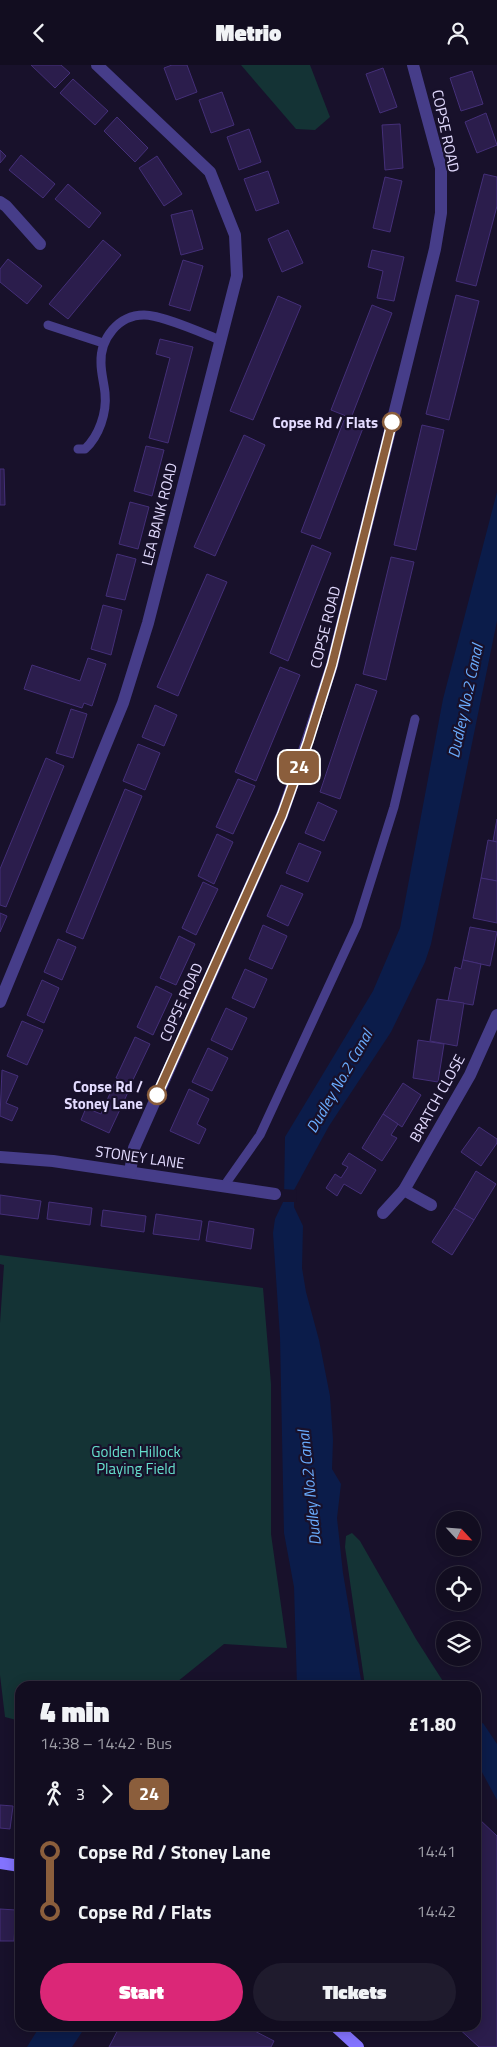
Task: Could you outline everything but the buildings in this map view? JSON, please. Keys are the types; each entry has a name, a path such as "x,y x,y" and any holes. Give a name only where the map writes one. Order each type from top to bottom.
{"main road":[{"path":"0,1863 15,1865"},
{"path":"341,2031 358,2047"}],"street":[{"name":"LEA BANK ROAD","path":"0,1002 123,703 148,623 237,276 235,235 219,189 210,172 97,65"},
{"name":"COPSE ROAD","path":"130,1172 134,1148 282,815 332,665 435,249 441,213 441,168 413,65"},
{"path":"0,202 6,206 40,244"},
{"name":"BRATCH CLOSE","path":"383,1213 404,1190 470,1075 496,1019"},
{"name":"STONEY LANE","path":"0,1157 53,1161 275,1194"},
{"path":"404,1190 431,1205"}],"lane":[{"path":"78,449 85,449 92,443 101,422 105,395 100,365 103,343 120,323 130,317 145,315 220,340"},
{"path":"48,325 103,343"},
{"path":"224,1186 260,1135 357,925 394,807 415,719"}],"green space":[{"path":"241,65 310,65 330,117 315,130 296,129"},
{"name":"Golden Hillock Playing Field","path":"0,1255 263,1288 271,1384 271,1534 287,1648 224,1644 178,1681 15,1681 15,1720 5,1717 0,1675 0,1323 4,1265 0,1264"},
{"path":"352,1533 360,1541 416,1639 443,1681 364,1681 345,1547 346,1536"}],"water":[{"name":"Dudley No.2 Canal","path":"497,492 497,621 431,944 425,962 391,1032 329,1126 294,1190 294,1207 303,1226 302,1268 306,1292 319,1340 330,1396 333,1440 332,1469 341,1484 337,1518 343,1573 361,1681 297,1681 294,1587 284,1533 280,1337 273,1233 275,1219 284,1200 285,1137 373,991 400,928 443,699"},
{"path":"483,1723 497,1744 497,1800 481,1770 481,1724"},
{"path":"37,2031 83,2031 72,2047 27,2047"}],"pier":[{"path":"282,1189 297,1190 296,1202 280,1202"}],"bus line":[{"name":"24","path":"157,1095 282,815 308,742 332,665 392,422"}],"place":[{"name":"Copse Rd / Flats","path":"392,422"},
{"name":"Copse Rd / Stoney Lane","path":"157,1095"}]}
